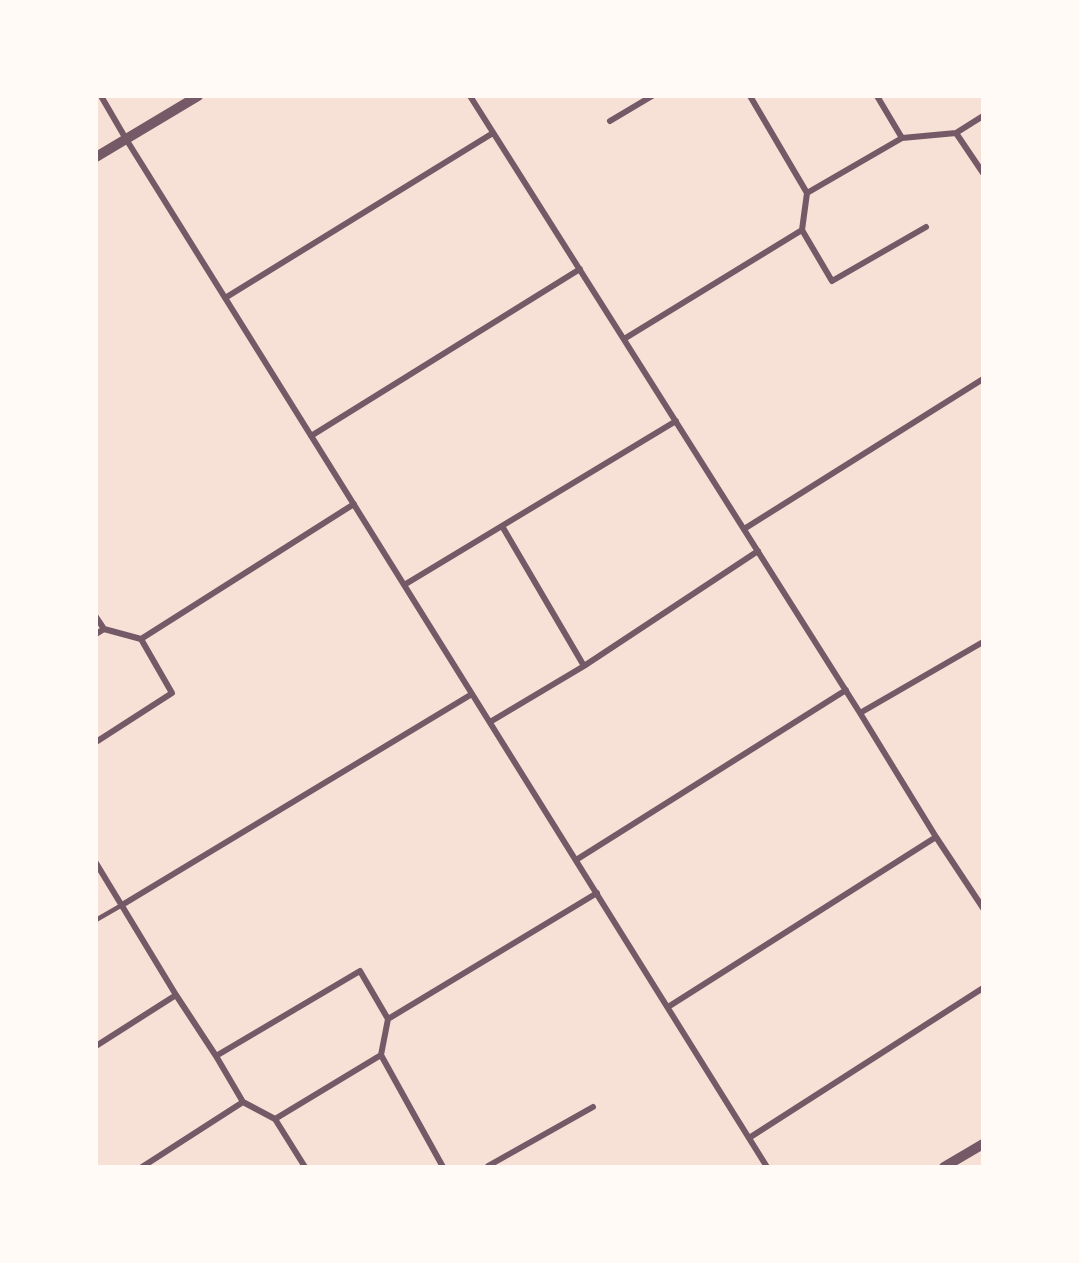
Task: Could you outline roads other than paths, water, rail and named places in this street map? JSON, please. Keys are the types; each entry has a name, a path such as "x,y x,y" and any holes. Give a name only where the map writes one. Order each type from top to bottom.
{"street":[{"path":"101,96 767,1167"},
{"path":"96,158 198,96"},
{"path":"470,96 758,550 936,837 983,908"},
{"path":"610,121 652,96"},
{"path":"750,96 807,193 802,230 832,280 926,227"},
{"path":"877,96 902,138"},
{"path":"807,193 902,138 956,133 983,116"},
{"path":"225,298 493,133"},
{"path":"956,133 983,173"},
{"path":"624,339 802,230"},
{"path":"311,436 580,269"},
{"path":"744,530 983,379"},
{"path":"404,585 676,422"},
{"path":"141,639 354,504"},
{"path":"502,526 584,666"},
{"path":"490,722 584,666 758,550"},
{"path":"96,617 104,629 141,639 172,693 96,741"},
{"path":"96,634 104,629"},
{"path":"860,713 983,642"},
{"path":"576,860 846,690"},
{"path":"122,905 472,694"},
{"path":"668,1007 936,837"},
{"path":"96,863 243,1102 275,1119 305,1167"},
{"path":"388,1019 597,893"},
{"path":"216,1056 360,971 388,1019 381,1055 443,1167"},
{"path":"749,1138 983,988"},
{"path":"96,1046 176,996"},
{"path":"275,1119 381,1055"},
{"path":"142,1167 243,1102"},
{"path":"489,1167 593,1107"},
{"path":"945,1167 983,1144"}],"lane":[{"path":"96,920 122,905"}]}
